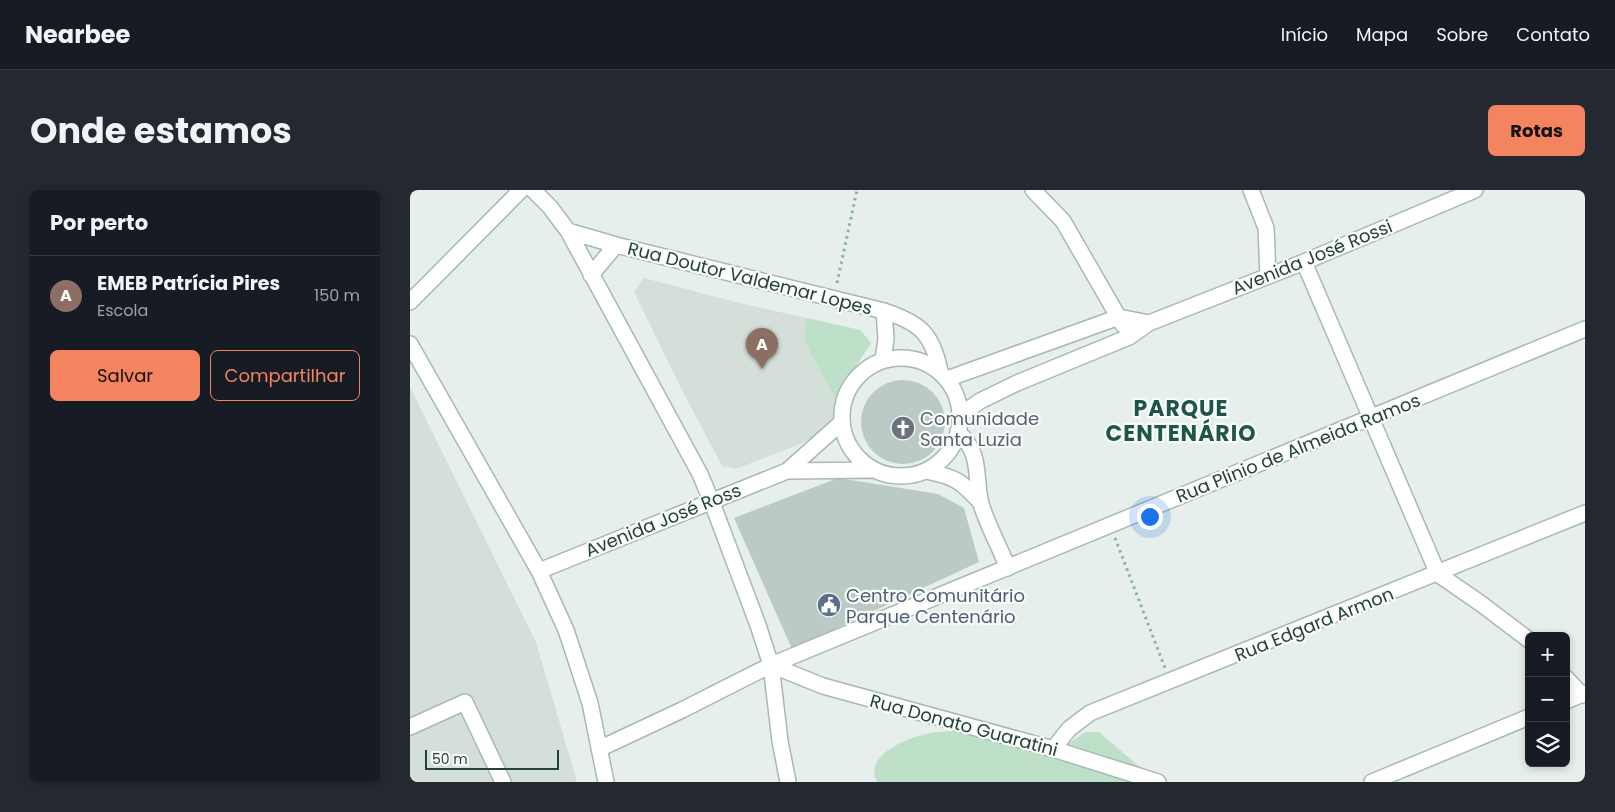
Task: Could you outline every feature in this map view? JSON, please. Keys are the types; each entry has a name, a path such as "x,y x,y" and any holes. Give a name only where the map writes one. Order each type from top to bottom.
{"street":[{"path":"410,302 521,190"},
{"path":"533,190 550,207 568,231 700,474 758,624 771,665 780,741 788,782"},
{"path":"1033,190 1063,221 1129,337"},
{"path":"1251,190 1266,228 1268,276"},
{"name":"Avenida José Rossi","path":"960,415 980,401 1017,383 1129,337 1149,323 1304,262 1475,190"},
{"name":"Rua Doutor Valdemar Lopes","path":"568,231 616,245 884,311 905,318 926,333 936,352 943,375"},
{"name":"Rua Doutor Valdemar Lopes","path":"591,275 616,245"},
{"path":"1304,262 1438,574 1525,637"},
{"name":"Rua Doutor Valdemar Lopes","path":"882,360 886,339 884,311"},
{"path":"943,375 1119,317 1149,323"},
{"name":"Rua Plinio de Almeida Ramos","path":"599,749 771,665 1585,329"},
{"path":"410,344 539,570 566,630 590,703 606,782"},
{"path":"903,357 922,361 943,375 956,396 960,415 958,432 952,448 940,461 926,471 909,476 890,476 873,470 858,458 847,442 842,422 843,402 851,384 865,369 882,360 903,357"},
{"name":"Avenida José Ross","path":"787,471 842,422"},
{"path":"958,432 968,441 974,455 981,503 1008,568"},
{"name":"Avenida José Ross","path":"539,570 787,471 873,470"},
{"path":"926,471 945,474 964,484 981,503"},
{"name":"Rua Edgard Armon","path":"1053,749 1069,729 1090,713 1585,513"},
{"name":"Rua Donato Guaratini","path":"771,665 822,686 1053,749 1158,782"},
{"path":"1570,682 1583,694 1570,699"},
{"path":"410,728 465,702 503,782"},
{"path":"1372,782 1525,719"}],"path":[{"path":"834,299 857,190"},
{"path":"1110,526 1170,681"}],"shaded area":[{"path":"644,278 735,302 860,330 871,343 835,398 836,415 829,427 800,444 736,469 722,466 634,292"},
{"path":"410,387 536,642 577,782 410,782"}],"green space":[{"path":"807,318 860,330 871,343 835,398 804,340"},
{"path":"975,731 1055,749 1067,745 1085,732 1099,732 1157,782 877,782 874,772 877,762 883,754 904,741 936,732"}],"building":[{"name":"Comunidade Santa Luzia","path":"895,380 911,380 927,387 938,398 945,414 942,438 933,452 927,457 911,464 895,464 879,457 868,446 861,430 861,414 868,398 879,387"},
{"name":"Centro Comunitário Parque Centenário","path":"838,478 938,494 964,508 979,562 792,649 734,518"}],"place":[{"name":"EMEB Patrícia Pires","path":"762,369"},
{"name":"Comunidade Santa Luzia","path":"903,428"},
{"name":"Centro Comunitário Parque Centenário","path":"829,605"}],"district":[{"name":"PARQUE CENTENÁRIO","path":"1181,420"}]}
